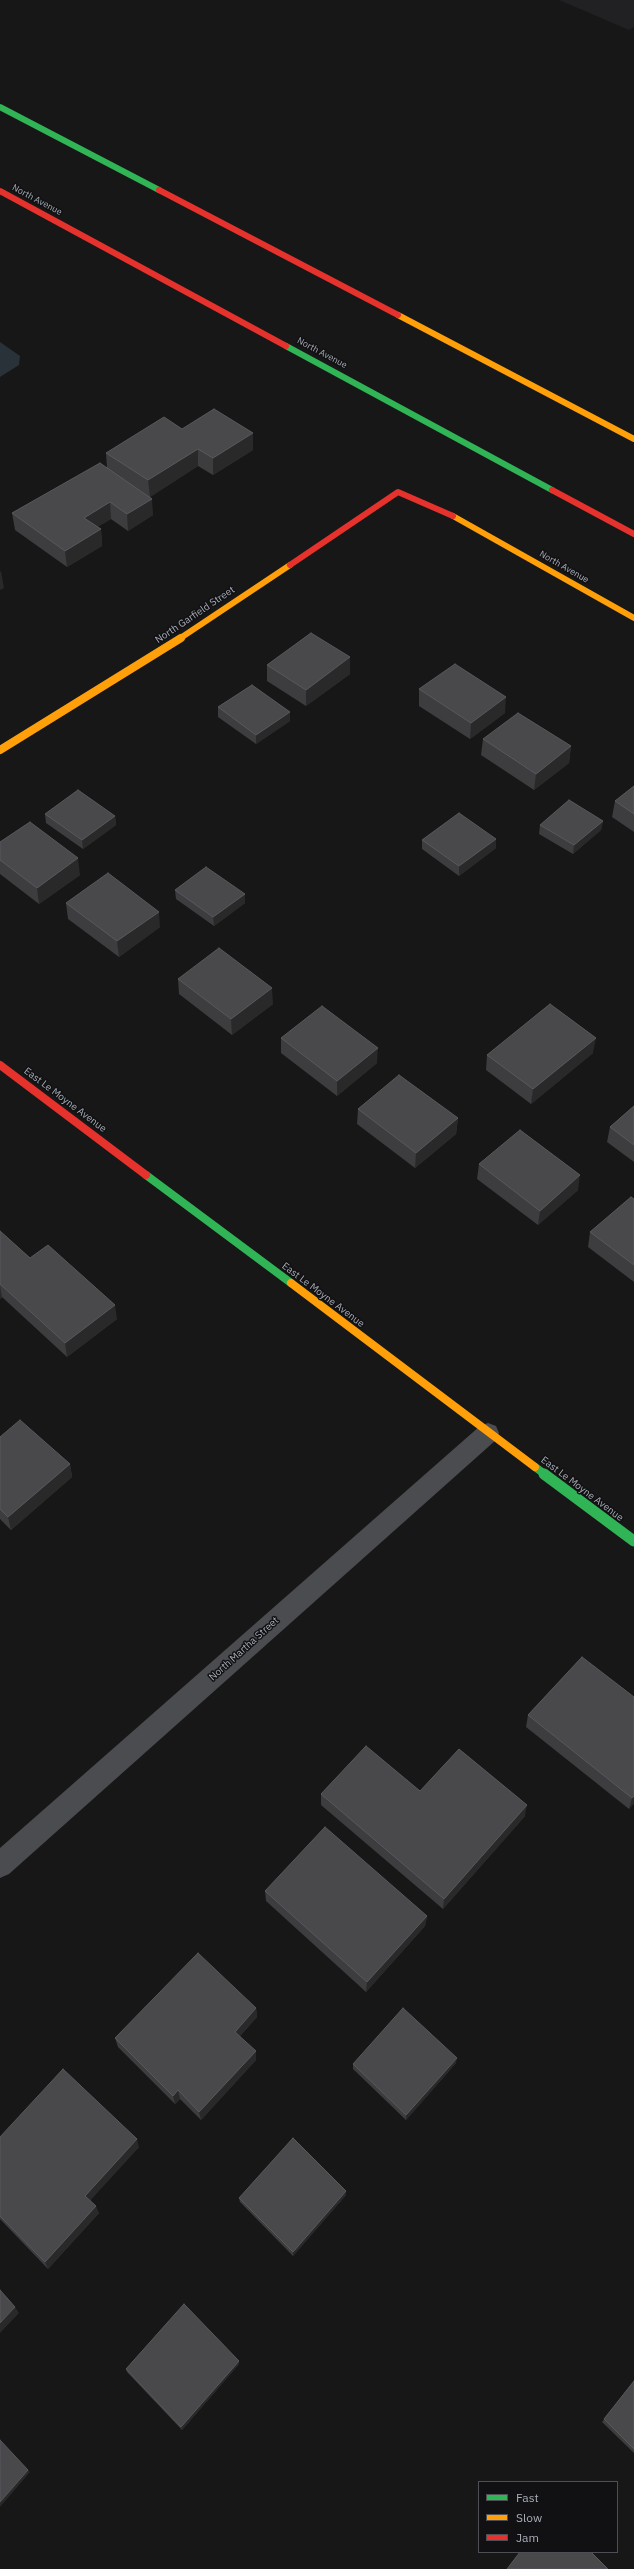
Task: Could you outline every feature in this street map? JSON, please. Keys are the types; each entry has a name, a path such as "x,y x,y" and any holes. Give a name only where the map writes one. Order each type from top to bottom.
{"main road":[{"path":"0,107 634,439"},
{"name":"North Avenue","path":"0,191 634,534"},
{"name":"North Avenue","path":"398,492 462,520 634,618"},
{"name":"North Garfield Street","path":"0,750 172,644 398,492"},
{"name":"East Le Moyne Avenue","path":"0,1065 634,1541"}],"street":[{"name":"North Martha Street","path":"0,1865 488,1432"}],"shaded area":[{"path":"559,0 634,0 634,27 629,30"},
{"path":"0,342 20,356 19,365 0,377"}],"building":[{"path":"214,409 253,433 213,458 198,449 148,480 106,453 164,417 182,429"},
{"path":"100,463 152,499 127,514 110,502 84,518 101,529 65,551 12,513"},
{"path":"311,633 350,657 306,690 267,665"},
{"path":"455,664 506,697 471,723 419,689"},
{"path":"252,685 290,712 256,735 218,707"},
{"path":"518,713 571,746 536,774 483,739"},
{"path":"634,786 634,814 615,801"},
{"path":"78,790 115,816 82,840 45,814"},
{"path":"569,800 603,821 574,845 540,825"},
{"path":"459,813 496,839 459,866 422,840"},
{"path":"30,822 78,858 37,888 0,860 0,842"},
{"path":"206,867 245,894 213,917 175,890"},
{"path":"108,873 159,912 117,941 66,903"},
{"path":"219,948 272,988 231,1019 178,979"},
{"path":"550,1004 596,1038 533,1089 487,1055"},
{"path":"322,1006 378,1048 337,1081 281,1038"},
{"path":"399,1075 458,1118 416,1153 358,1109"},
{"path":"634,1106 634,1145 610,1127"},
{"path":"520,1130 580,1175 540,1211 479,1164"},
{"path":"631,1197 634,1199 634,1265 590,1232"},
{"path":"0,1231 30,1258 48,1245 115,1305 65,1343 0,1284"},
{"path":"20,1420 70,1464 8,1517 0,1509 0,1437"},
{"path":"582,1657 634,1697 634,1796 632,1798 528,1715"},
{"path":"366,1746 420,1791 459,1749 527,1805 444,1899 321,1794"},
{"path":"325,1827 427,1916 367,1982 265,1891"},
{"path":"198,1953 256,2008 235,2032 256,2051 199,2112 178,2090 173,2096 115,2038"},
{"path":"403,2008 457,2058 406,2115 353,2064"},
{"path":"63,2069 137,2139 85,2196 96,2206 45,2262 0,2216 0,2137"},
{"path":"293,2138 346,2191 293,2252 239,2198"},
{"path":"0,2290 15,2307 0,2323"},
{"path":"184,2304 239,2361 181,2427 126,2369"},
{"path":"634,2381 634,2449 604,2419"},
{"path":"0,2440 28,2470 0,2502"},
{"path":"519,2553 592,2553 608,2569 507,2569"}],"traffic: fast":[{"path":"0,107 159,190"},
{"path":"286,346 552,490"},
{"path":"146,1175 291,1283"},
{"path":"535,1467 634,1541"}],"traffic: slow":[{"path":"398,315 634,439"},
{"path":"453,516 634,618"},
{"path":"0,750 172,644 290,565"},
{"path":"291,1283 535,1467"}],"traffic: jam":[{"path":"159,190 398,315"},
{"path":"0,191 286,346"},
{"path":"552,490 634,534"},
{"path":"290,565 398,492 453,516"},
{"path":"0,1065 146,1175"}]}
